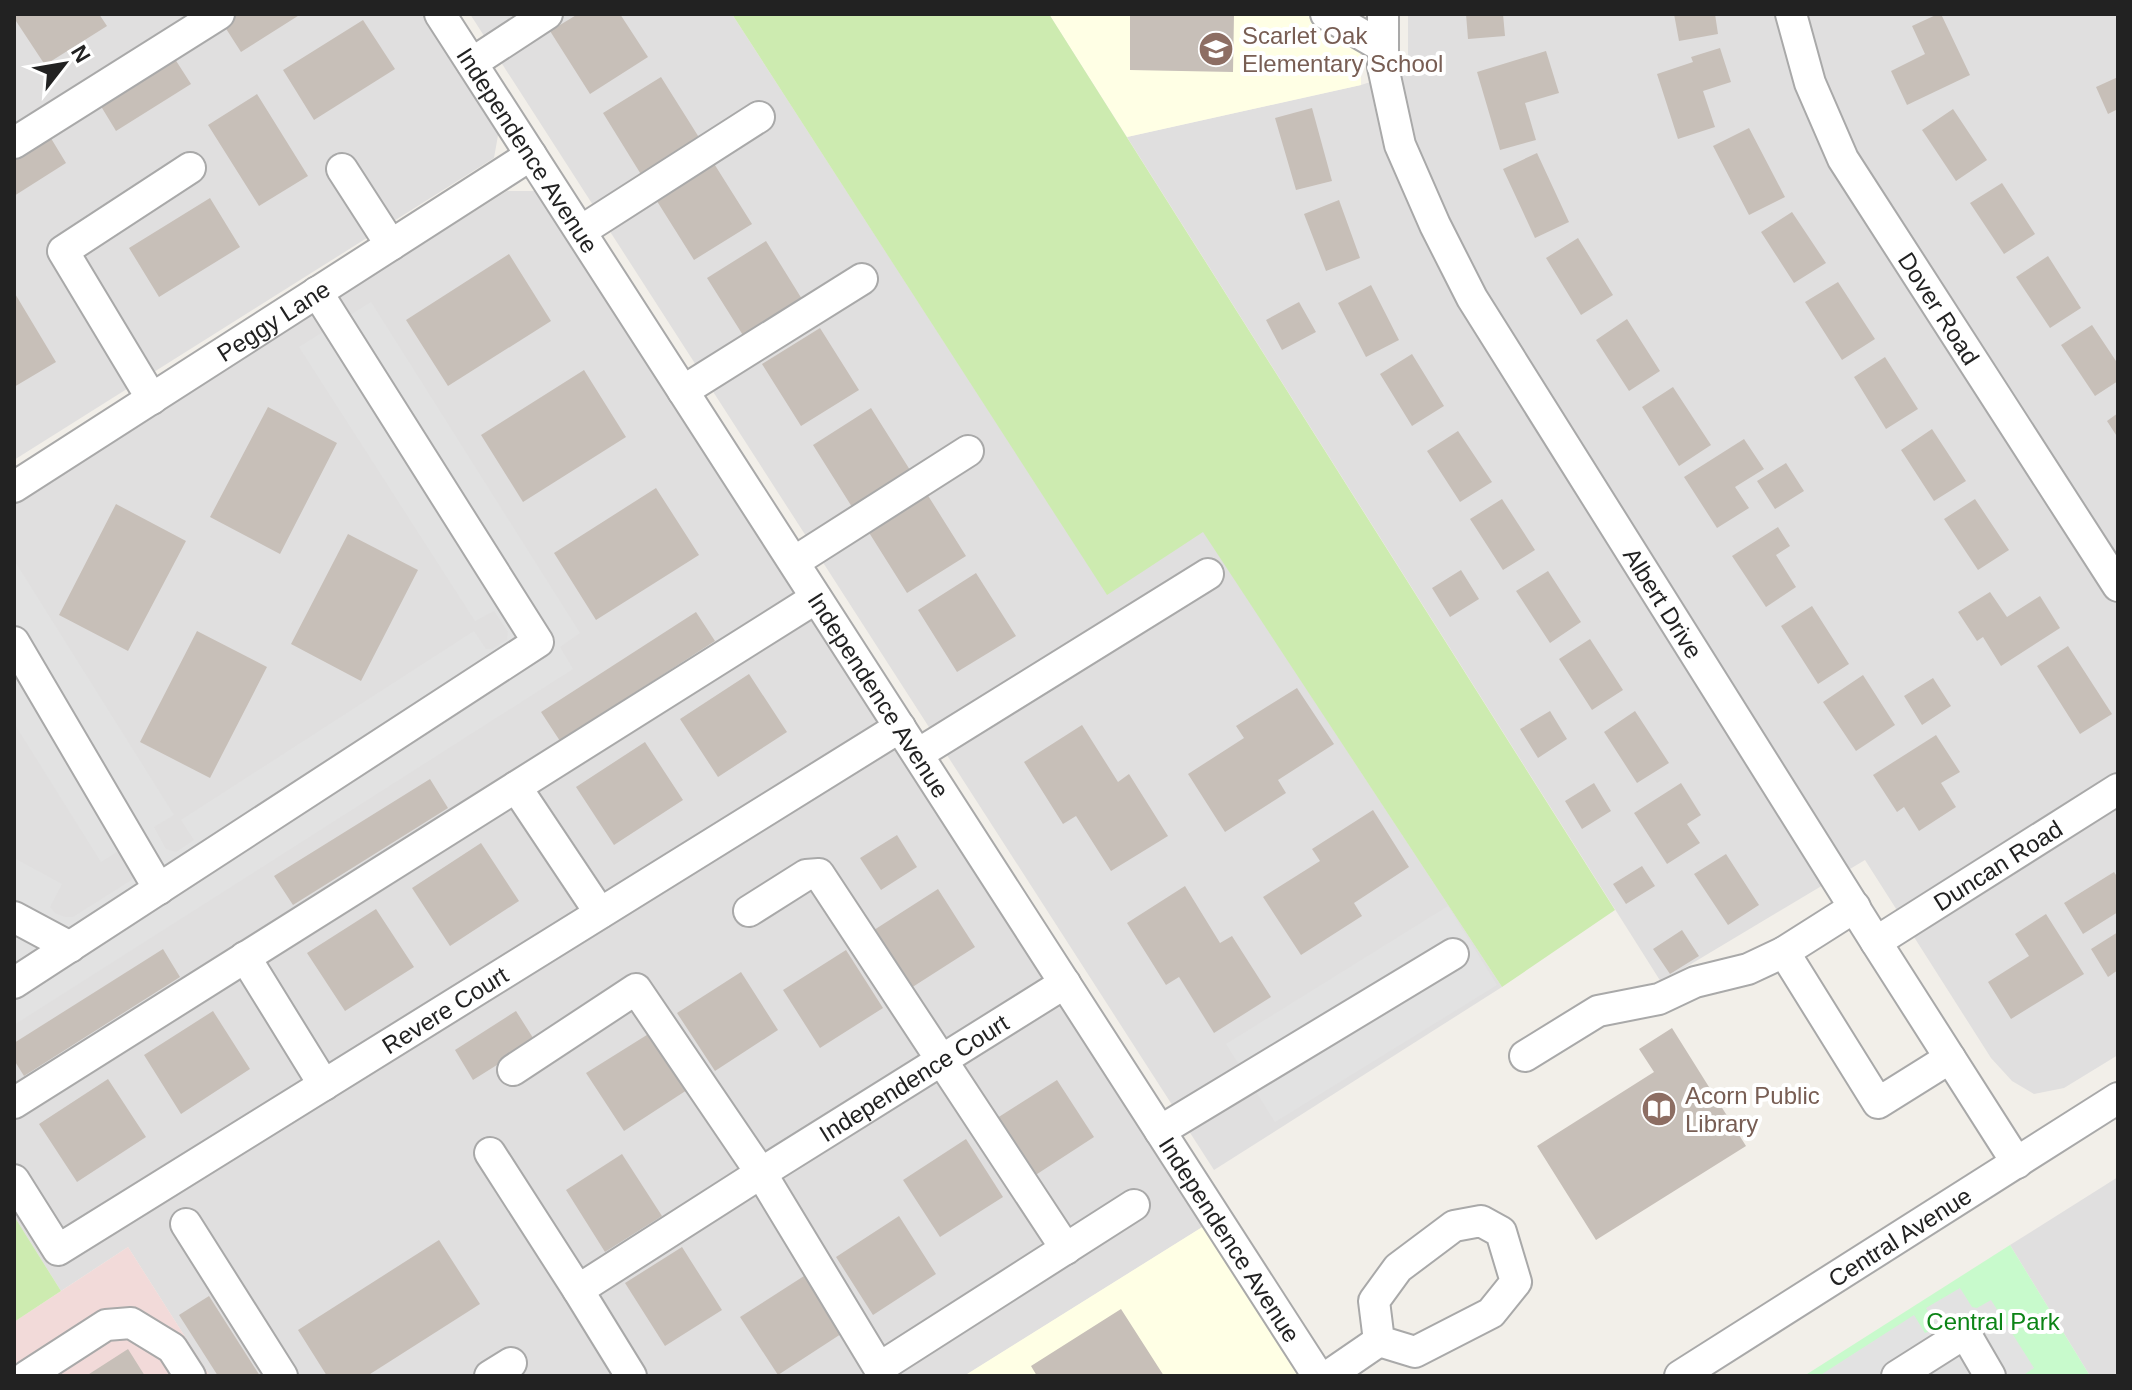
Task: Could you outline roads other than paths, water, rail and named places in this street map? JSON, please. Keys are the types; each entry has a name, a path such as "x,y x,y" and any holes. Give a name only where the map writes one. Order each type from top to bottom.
{"street":[{"path":"14,143 219,14"},
{"name":"Independence Avenue","path":"440,14 1318,1376"},
{"path":"472,63 547,14"},
{"path":"1326,14 1383,47"},
{"name":"Albert Drive","path":"1383,14 1383,67 1400,145 1472,298 2017,1163"},
{"name":"Dover Road","path":"1791,14 1810,83 1843,159 2118,586"},
{"path":"581,231 759,117"},
{"name":"Peggy Lane","path":"14,487 531,155"},
{"path":"152,399 63,251 190,168"},
{"path":"342,169 391,245"},
{"path":"683,391 862,279"},
{"path":"14,983 538,642 317,292"},
{"path":"794,562 968,451"},
{"path":"918,754 1208,574"},
{"path":"14,1103 816,598"},
{"path":"14,642 159,889"},
{"name":"Revere Court","path":"14,1180 58,1250 900,727"},
{"path":"516,787 600,913"},
{"name":"Duncan Road","path":"1876,942 2118,789"},
{"path":"749,911 806,875 819,874 1066,1249"},
{"path":"1525,1056 1598,1011 1659,999 1695,982 1748,969 1784,952 1855,907"},
{"path":"14,917 70,947"},
{"path":"1784,952 1878,1103 1950,1058"},
{"path":"1160,1131 1453,954"},
{"path":"245,957 324,1085"},
{"name":"Independence Court","path":"578,1290 1065,983"},
{"path":"513,1070 636,989 761,1173 879,1368 1134,1205"},
{"name":"Central Avenue","path":"1680,1376 2118,1098"},
{"path":"490,1153 631,1376"},
{"path":"1481,1221 1501,1232 1516,1282 1491,1313 1415,1352 1379,1341 1374,1301 1398,1268 1454,1226 1481,1221"},
{"path":"186,1224 282,1376"},
{"path":"27,1376 106,1325 131,1323 172,1348 190,1376"},
{"path":"1897,1376 1965,1333 1990,1376"},
{"path":"1328,1376 1379,1341"}],"place":[{"name":"Scarlet Oak Elementary School","path":"1216,49"},
{"name":"Acorn Public Library","path":"1659,1109"}],"park label":[{"name":"Central Park","path":"1993,1321"}]}
